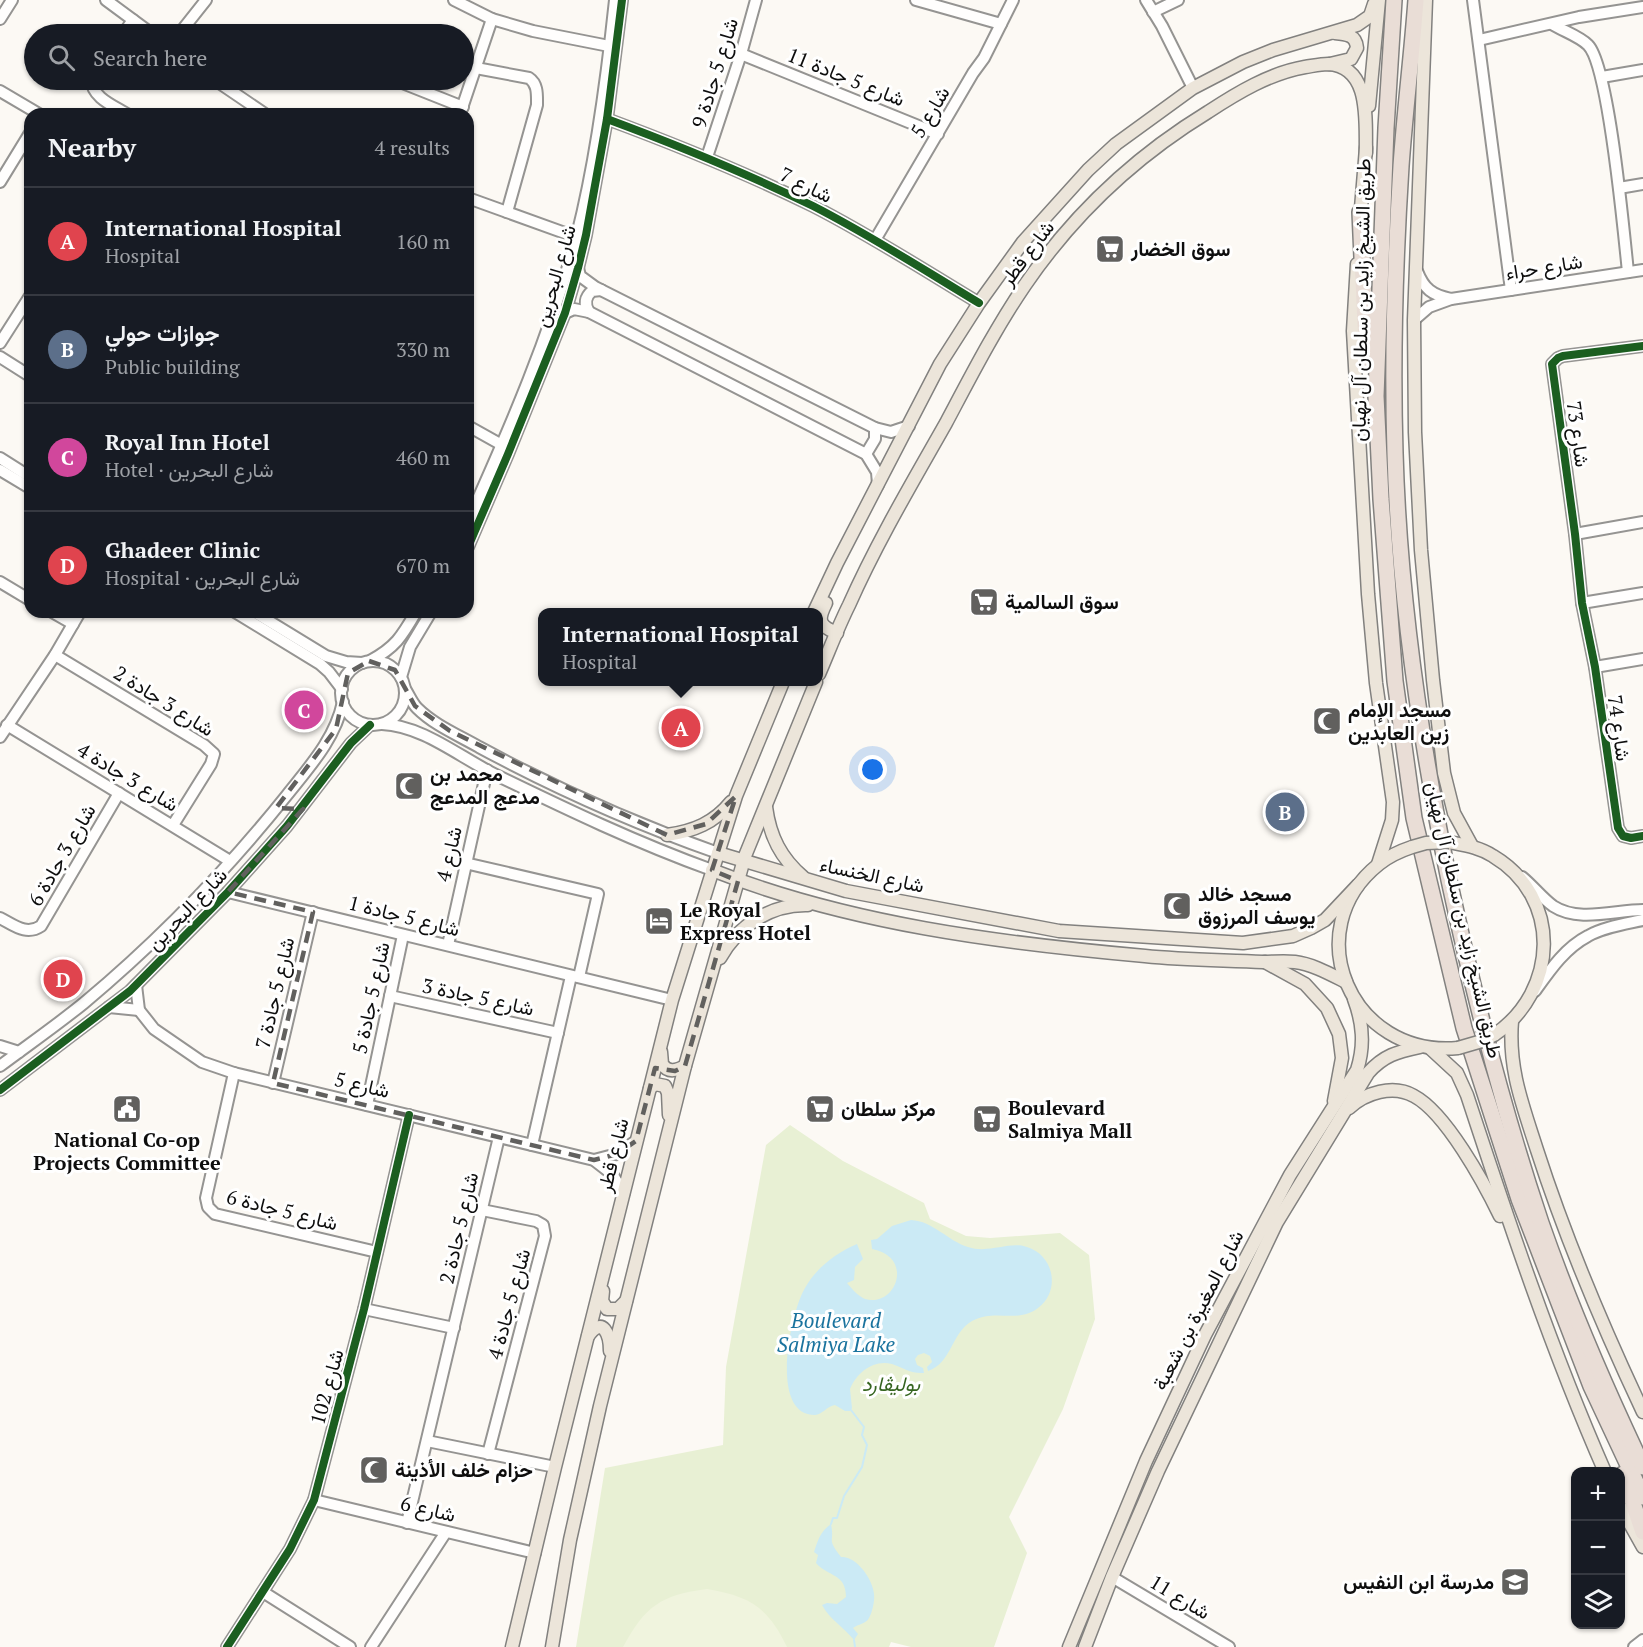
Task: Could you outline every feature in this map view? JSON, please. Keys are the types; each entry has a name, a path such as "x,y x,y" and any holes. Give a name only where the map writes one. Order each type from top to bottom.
{"highway":[{"name":"طريق الشيخ زايد بن سلطان آل نهيان","path":"1394,0 1386,128 1376,396 1381,499 1395,681 1414,818 1464,1028 1523,1210 1592,1386 1643,1497"},
{"name":"طريق الشيخ زايد بن سلطان آل نهيان","path":"1416,0 1401,166 1394,324 1397,501 1419,727 1466,960 1491,1060 1542,1224 1572,1305 1610,1398 1643,1467"},
{"path":"1360,212 1365,325 1376,396"},
{"path":"1592,1386 1643,1533"},
{"path":"1610,1398 1643,1450"}],"main road":[{"name":"شارع قطر","path":"816,608 940,364 979,303 1023,242 1088,170 1116,144 1193,88 1243,62 1273,50 1333,33 1365,21 1370,16 1377,0"},
{"path":"1377,0 1360,212 1354,322 1368,594 1376,683 1393,802 1392,820 1378,864"},
{"path":"1426,0 1414,320 1414,432 1421,550 1433,680 1449,796 1454,813 1472,846"},
{"name":"شارع قطر","path":"823,665 848,606 889,524 998,328 1026,284 1084,211 1113,183 1173,134 1228,99 1283,73 1303,67 1351,59 1357,48 1354,39 1351,36 1333,33"},
{"path":"1329,64 1342,68 1352,75 1362,89 1366,153"},
{"path":"823,609 839,577 837,563"},
{"path":"823,626 837,633"},
{"name":"شارع قطر","path":"512,1647 672,1000 736,796 781,686"},
{"path":"552,1647 570,1540 626,1301 685,1066 744,861 814,686"},
{"path":"667,835 687,832 706,824 723,812 736,796"},
{"path":"766,804 769,826 777,847 789,865 806,880"},
{"path":"1449,842 1472,846 1492,855 1509,867 1531,893 1543,925 1544,958 1535,991 1512,1022 1494,1035 1477,1043 1458,1048 1426,1048 1386,1032 1371,1021 1354,999 1346,982 1340,957 1340,932 1346,908 1358,885 1378,864 1394,854 1426,843 1449,842"},
{"name":"شارع الخنساء","path":"718,853 806,880 908,904 1059,931 1243,943 1293,936 1311,928 1325,920 1358,885"},
{"name":"شارع الخنساء","path":"712,870 820,905 904,924 1032,944 1147,956 1296,962 1322,970 1346,982"},
{"path":"710,978 735,936 753,921 785,907 820,905"},
{"path":"1264,962 1305,984 1327,1008 1339,1034 1342,1058 1336,1115"},
{"name":"شارع المغيرة بن شعبة","path":"1085,1647 1112,1577 1173,1440 1277,1222 1336,1115 1357,1070 1362,1056 1363,1037 1354,999"},
{"path":"1512,1022 1510,1047 1518,1090 1547,1181 1588,1291 1643,1412"},
{"path":"662,1038 660,1060 664,1067 675,1071 685,1066"},
{"path":"1426,1048 1457,1073 1467,1095 1521,1258 1577,1408 1603,1467"},
{"name":"شارع المغيرة بن شعبة","path":"1069,1647 1146,1461 1205,1335 1290,1174 1380,1060 1401,1051 1426,1048"},
{"path":"650,1088 655,1084 660,1084 664,1086 668,1094 669,1131"},
{"path":"1336,1115 1369,1095 1380,1092 1398,1091 1414,1095 1437,1115 1451,1133 1488,1192 1521,1258"},
{"path":"606,1263 602,1301 604,1306 612,1310 618,1309 626,1301"},
{"path":"588,1336 592,1330 598,1328 609,1333 610,1367"},
{"path":"1625,1515 1643,1547"}],"street":[{"path":"0,19 12,0"},
{"path":"106,0 138,24"},
{"path":"186,24 206,0"},
{"path":"454,0 492,19 533,31 609,45"},
{"name":"شارع البحرين","path":"474,508 502,445 557,299 576,237 600,113 615,0"},
{"name":"شارع البحرين","path":"474,533 565,313 578,268 607,119 622,0"},
{"name":"شارع 5 جادة 9","path":"707,157 756,0"},
{"path":"916,0 1001,24"},
{"name":"شارع 5","path":"875,240 984,58 1013,0"},
{"path":"1146,0 1193,88"},
{"path":"1153,12 1178,0"},
{"path":"1473,0 1511,290"},
{"path":"1479,40 1580,17 1643,7"},
{"path":"474,74 492,19"},
{"path":"130,24 133,20"},
{"path":"1552,24 1590,46 1602,77 1619,188 1628,272"},
{"name":"شارع 5 جادة 11","path":"741,54 938,134"},
{"path":"476,68 529,78 536,90 537,105 507,212"},
{"path":"1602,77 1643,70"},
{"path":"94,90 98,96 117,108"},
{"path":"230,90 256,108"},
{"path":"417,90 458,108"},
{"path":"463,108 469,90"},
{"path":"0,91 29,108"},
{"name":"شارع 7","path":"607,119 707,157 814,207 875,240 979,303"},
{"path":"0,183 24,143"},
{"path":"1619,188 1643,184"},
{"path":"474,200 576,237"},
{"path":"578,268 580,276 601,290 875,428 891,432 901,431 909,426"},
{"name":"شارع حراء","path":"1414,320 1429,306 1451,299 1643,270"},
{"path":"1417,271 1427,291 1451,299"},
{"path":"589,312 585,303 586,298 592,291 601,290"},
{"path":"0,344 24,306"},
{"path":"565,313 574,309 589,312 866,454 874,465 878,487"},
{"name":"شارع 73","path":"1582,603 1552,364 1557,358 1563,356 1643,346"},
{"path":"0,357 24,372"},
{"path":"866,454 875,439 875,428"},
{"path":"474,429 502,445"},
{"path":"0,459 24,473"},
{"path":"0,470 24,484"},
{"path":"1575,534 1643,522"},
{"path":"0,582 24,596"},
{"path":"1582,603 1643,593"},
{"name":"شارع 74","path":"1582,603 1595,667 1618,828 1623,836 1631,838 1643,836"},
{"path":"62,618 73,624"},
{"path":"0,737 55,655 76,618"},
{"path":"245,618 320,664 342,689"},
{"path":"264,618 326,656 346,662 366,662 387,664 401,677 405,689 402,706 391,720 382,724 370,725 353,718 343,702 342,689 348,673 366,662 393,647 401,639 413,618"},
{"path":"401,677 410,647 427,618"},
{"name":"شارع 3 جادة 2","path":"55,655 204,745 214,754 211,764 173,825"},
{"path":"1595,667 1643,659"},
{"name":"شارع الخنساء","path":"405,689 415,706 459,736 573,794 667,835 718,853"},
{"name":"شارع البحرين","path":"0,1066 114,978 230,861 320,752 336,729 343,702"},
{"name":"شارع الخنساء","path":"382,724 399,725 415,731 487,770 642,843 712,870"},
{"name":"شارع 3 جادة 4","path":"7,725 230,861"},
{"name":"شارع البحرين","path":"0,1090 136,985 228,892 287,826 351,743 370,725"},
{"name":"شارع 4","path":"448,945 487,770"},
{"name":"شارع 3 جادة 6","path":"0,918 25,931 41,926 119,793"},
{"path":"276,808 285,810 288,814 287,826"},
{"path":"465,863 598,894 558,1033 532,1145"},
{"path":"1509,867 1545,900 1562,911 1585,915 1643,910"},
{"name":"شارع 5 جادة 1","path":"228,892 672,1000"},
{"name":"شارع 5 جادة 7","path":"273,1083 313,912"},
{"path":"1535,991 1553,966 1579,941 1590,935 1643,920"},
{"name":"شارع 5 جادة 5","path":"367,1105 403,935"},
{"path":"109,1006 139,1010 136,985"},
{"name":"شارع 5 جادة 3","path":"390,996 558,1033"},
{"name":"شارع 5","path":"139,1010 154,1029 202,1062 273,1083 594,1160 612,1174 624,1193"},
{"path":"0,1046 19,1052"},
{"name":"شارع 5 جادة 6","path":"234,1073 206,1198 208,1207 215,1214 377,1252"},
{"name":"شارع 102","path":"227,1647 290,1549 314,1500 364,1309 409,1115"},
{"name":"شارع 5 جادة 2","path":"407,1522 499,1137"},
{"path":"594,1160 617,1154 636,1141"},
{"name":"شارع 5 جادة 4","path":"482,1210 536,1221 543,1225 545,1236 489,1454"},
{"path":"364,1309 454,1328"},
{"path":"427,1441 555,1467"},
{"name":"شارع 6","path":"314,1500 535,1553"},
{"path":"371,1647 446,1532"},
{"name":"شارع 11","path":"1112,1577 1229,1647"},
{"path":"263,1592 350,1647"},
{"path":"1634,1647 1643,1640"}],"highlighted area":[{"path":"369,661 395,670 415,706 450,731 667,835 706,824 736,796 712,870 738,881 701,1012 685,1066 675,1071 655,1068 636,1141 617,1154 594,1160 273,1083 313,912 228,892 303,809 276,808 336,729 348,673"}],"green space":[{"name":"بوليڤارد","path":"790,1125 843,1161 924,1203 930,1219 966,1236 990,1238 1060,1233 1089,1255 1095,1319 1063,1409 1009,1517 1027,1553 994,1647 911,1647 891,1642 889,1647 576,1647 605,1468 723,1445 726,1367 766,1145"},
{"path":"707,1589 735,1595 756,1606 772,1622 787,1647 623,1647 639,1621 656,1605 678,1595"}],"water":[{"name":"Boulevard Salmiya Lake","path":"911,1220 933,1227 961,1244 976,1249 1013,1245 1036,1251 1048,1265 1051,1274 1050,1292 1045,1301 1030,1313 981,1317 972,1321 965,1326 947,1355 936,1367 928,1371 927,1367 932,1362 930,1356 924,1353 918,1355 915,1359 917,1365 923,1368 924,1373 911,1372 885,1363 867,1368 857,1377 850,1389 852,1408 850,1411 845,1411 835,1405 818,1415 801,1410 792,1398 787,1381 787,1360 794,1318 805,1288 827,1262 857,1244 863,1259 855,1267 854,1280 847,1283 865,1299 876,1300 885,1296 892,1289 897,1271 893,1261 885,1254 872,1249 871,1240 877,1239 892,1226"},
{"path":"831,1524 832,1543 836,1551 841,1557 853,1560 863,1570 873,1588 874,1600 871,1613 866,1622 853,1628 858,1634 854,1640 822,1605 837,1604 846,1597 840,1579 816,1563 818,1555 814,1552 817,1544 822,1533"}],"waterway":[{"path":"831,1524 833,1518 837,1518 844,1496 862,1467 867,1445 862,1435 864,1427 851,1410"},
{"path":"854,1640 855,1647"}],"cycle path":[{"path":"474,533 565,313 578,268 607,119 622,0"},
{"path":"607,119 711,160 813,206 979,303"},
{"path":"1643,346 1563,356 1552,364 1582,603 1595,667 1618,828 1623,836 1631,838 1643,836"},
{"path":"0,1090 130,991 228,892 287,826 351,743 370,725"},
{"path":"227,1647 290,1549 314,1500 364,1309 409,1115"}],"place":[{"name":"سوق الخضار","path":"1110,249"},
{"name":"سوق السالمية","path":"984,602"},
{"name":"Royal Inn Hotel","path":"304,710"},
{"name":"مسجد الإمام زين العابدين","path":"1327,721"},
{"name":"International Hospital","path":"681,728"},
{"name":"محمد بن مدعج المدعج","path":"409,786"},
{"name":"جوازات حولي","path":"1285,812"},
{"name":"مسجد خالد يوسف المرزوق","path":"1177,906"},
{"name":"Le Royal Express Hotel","path":"659,921"},
{"name":"Ghadeer Clinic","path":"63,979"},
{"name":"National Co-op Projects Committee","path":"127,1109"},
{"name":"مركز سلطان","path":"820,1109"},
{"name":"Boulevard Salmiya Mall","path":"987,1119"},
{"name":"حزام خلف الأذينة","path":"374,1470"},
{"name":"مدرسة ابن النفيس","path":"1515,1582"}]}
